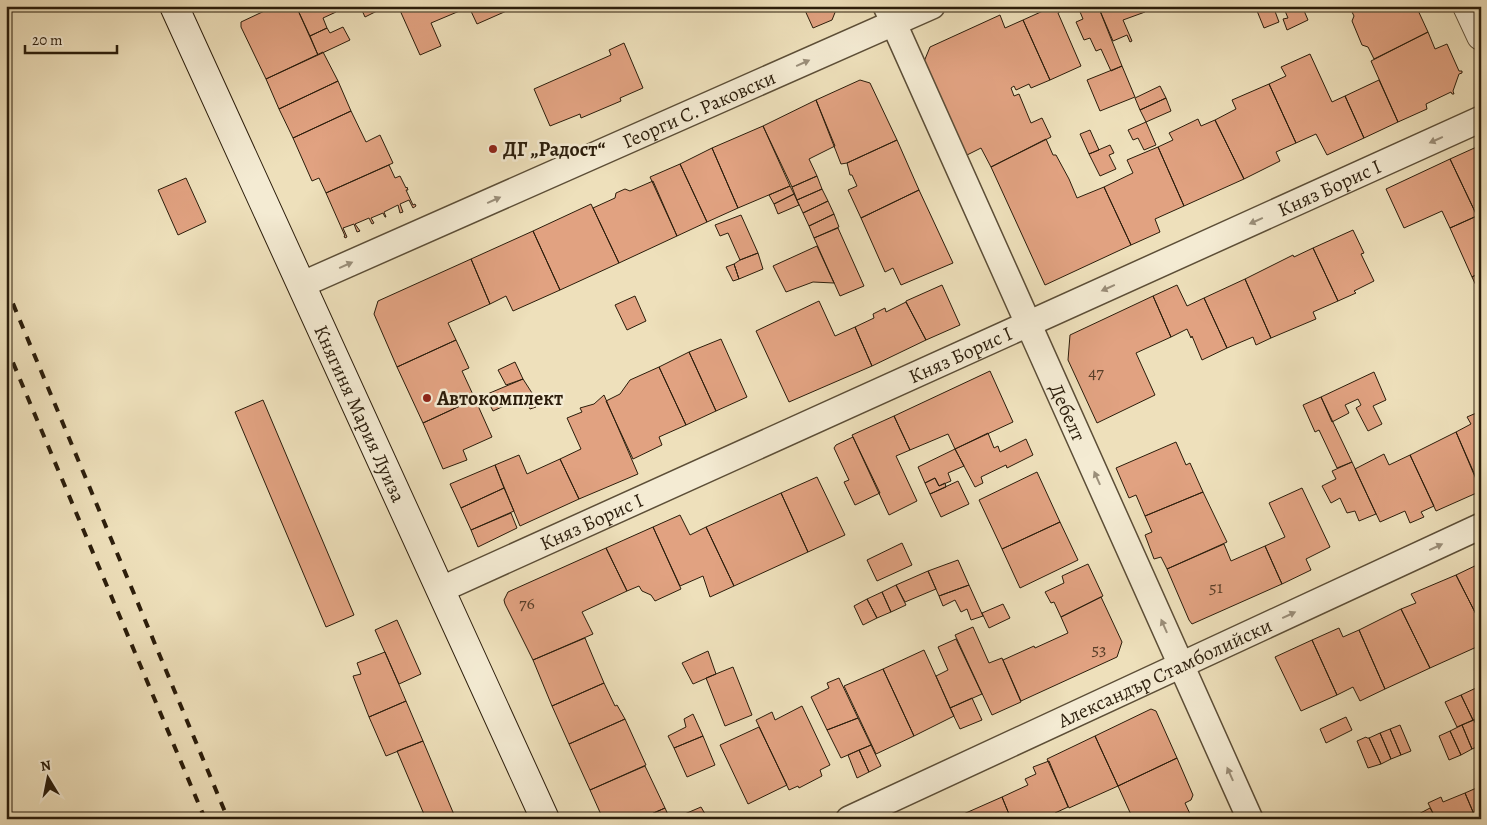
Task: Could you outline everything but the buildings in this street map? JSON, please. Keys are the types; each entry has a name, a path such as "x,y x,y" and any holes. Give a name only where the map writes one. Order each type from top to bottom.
{"main road":[{"path":"1467,6 1481,36"},
{"name":"Княгиня Мария Луиза","path":"181,8 301,285 545,819"}],"street":[{"name":"Георги С. Раковски","path":"301,285 890,15 932,6"},
{"name":"Дебелт","path":"890,15 1250,819"},
{"name":"Княз Борис I","path":"440,590 1481,120"},
{"name":"Александър Стамболийски","path":"849,819 1481,526"}],"railway":[{"path":"6,287 228,819"},
{"path":"6,346 205,819"}],"place":[{"name":"ДГ „Радост“","path":"493,149"},
{"name":"Автокомплект","path":"427,398"}]}
